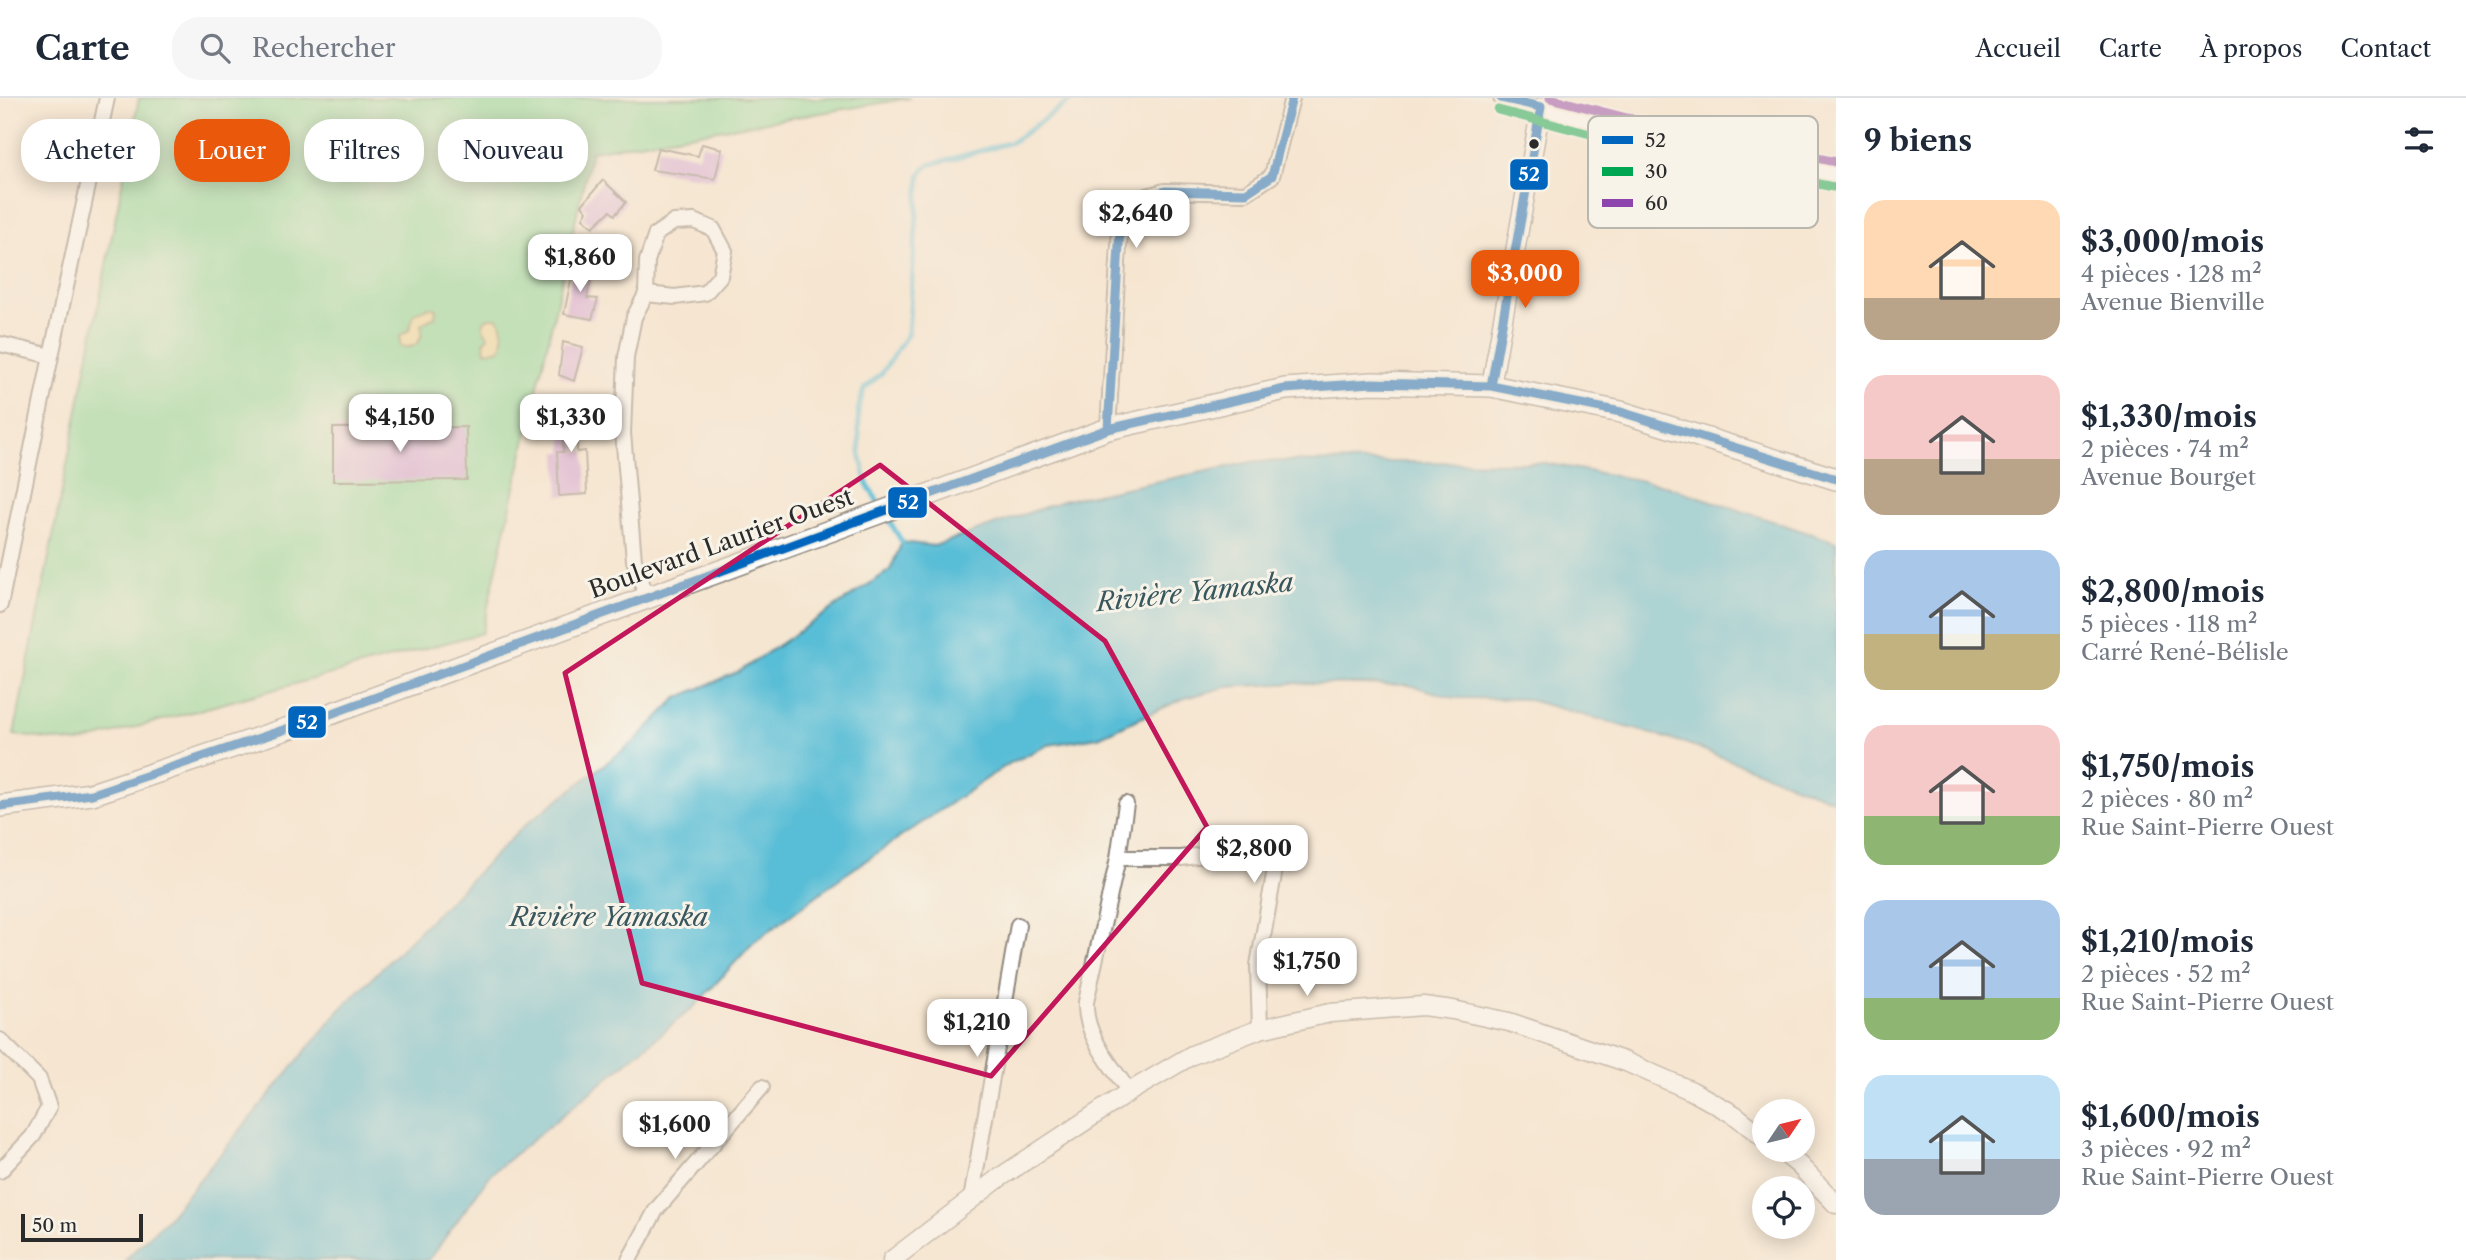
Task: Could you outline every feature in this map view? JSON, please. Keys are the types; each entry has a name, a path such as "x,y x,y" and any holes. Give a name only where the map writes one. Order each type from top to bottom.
{"main road":[{"name":"Boulevard Laurier Ouest","path":"0,806 92,793 322,717 1108,429 1285,389 1372,383 1491,386 1621,412 1836,479"}],"street":[{"path":"0,605 4,566 107,98"},
{"path":"1108,429 1120,229 1133,200 1165,191 1246,193 1272,176 1292,98"},
{"path":"1501,98 1588,120"},
{"path":"1491,386 1541,107"},
{"path":"1818,171 1836,175"},
{"path":"646,294 676,297 705,293 720,276 725,251 713,229 694,221 674,222 656,233 647,261 646,294 635,317 626,357 623,433 635,560 647,598"},
{"path":"0,344 51,356"},
{"path":"1126,804 1118,858 1085,1017 1093,1036 1129,1092"},
{"path":"1118,858 1181,858 1227,852 1254,853 1268,859 1275,869 1258,965 1260,1029"},
{"path":"971,1200 1017,925"},
{"path":"892,1260 999,1178 1129,1092 1192,1055 1260,1029 1330,1013 1423,1006 1509,1022 1626,1062 1692,1091 1735,1115 1752,1128"},
{"path":"0,1040 39,1079 49,1107 33,1136 0,1171"},
{"path":"629,1260 656,1210 762,1087"},
{"path":"1794,1162 1836,1204"}],"highlighted area":[{"path":"880,465 1105,641 1207,827 991,1076 642,983 565,673"}],"green space":[{"path":"139,98 911,98 591,151 588,164 588,119 438,119 438,182 584,182 482,633 78,743 14,735 123,182 160,182 160,119 135,119"}],"sand":[{"path":"429,307 436,309 435,317 421,324 422,334 418,342 411,347 400,346 400,336 409,330 414,314"},
{"path":"489,318 497,318 503,338 500,349 488,352 485,351 484,343 488,336 482,327"}],"water":[{"name":"Rivière Yamaska","path":"1256,461 1544,463 1660,484 1836,542 1836,801 1685,743 1525,699 1455,698 1409,685 1296,683 1227,687 1185,698 1098,737 1048,745 1010,763 843,876 753,943 695,1006 491,1174 429,1260 125,1260 167,1219 337,1013 526,824 634,742 677,698 740,671 890,570 902,542 934,546 1062,501"}],"building":[{"path":"702,144 722,149 715,179 652,170 658,148 698,156"},
{"path":"603,180 626,202 615,215 610,211 593,227 583,218 587,211 582,205"},
{"path":"574,265 593,270 587,298 598,299 592,319 564,314"},
{"path":"563,342 583,347 574,381 559,375"},
{"path":"577,398 577,452 585,451 587,494 559,496 557,452 563,452 562,399"},
{"path":"466,427 467,480 333,481 333,428"}],"waterway":[{"path":"881,507 867,484 860,454 858,410 864,389 882,373 908,333 920,174 929,165 1012,142 1074,98"},
{"path":"886,515 902,542"}],"transit line":[{"name":"52","path":"1108,429 1120,229 1133,200 1165,191 1246,193 1272,176 1292,98"},
{"name":"52","path":"1491,386 1541,107 1501,98"},
{"name":"60","path":"1550,98 1619,116"},
{"name":"30","path":"1498,110 1588,133"},
{"name":"60","path":"1818,158 1836,162"},
{"name":"30","path":"1818,184 1833,187"},
{"name":"52","path":"0,806 92,794 322,717 1108,429 1285,389 1372,383 1491,386 1621,412 1836,479"}]}
